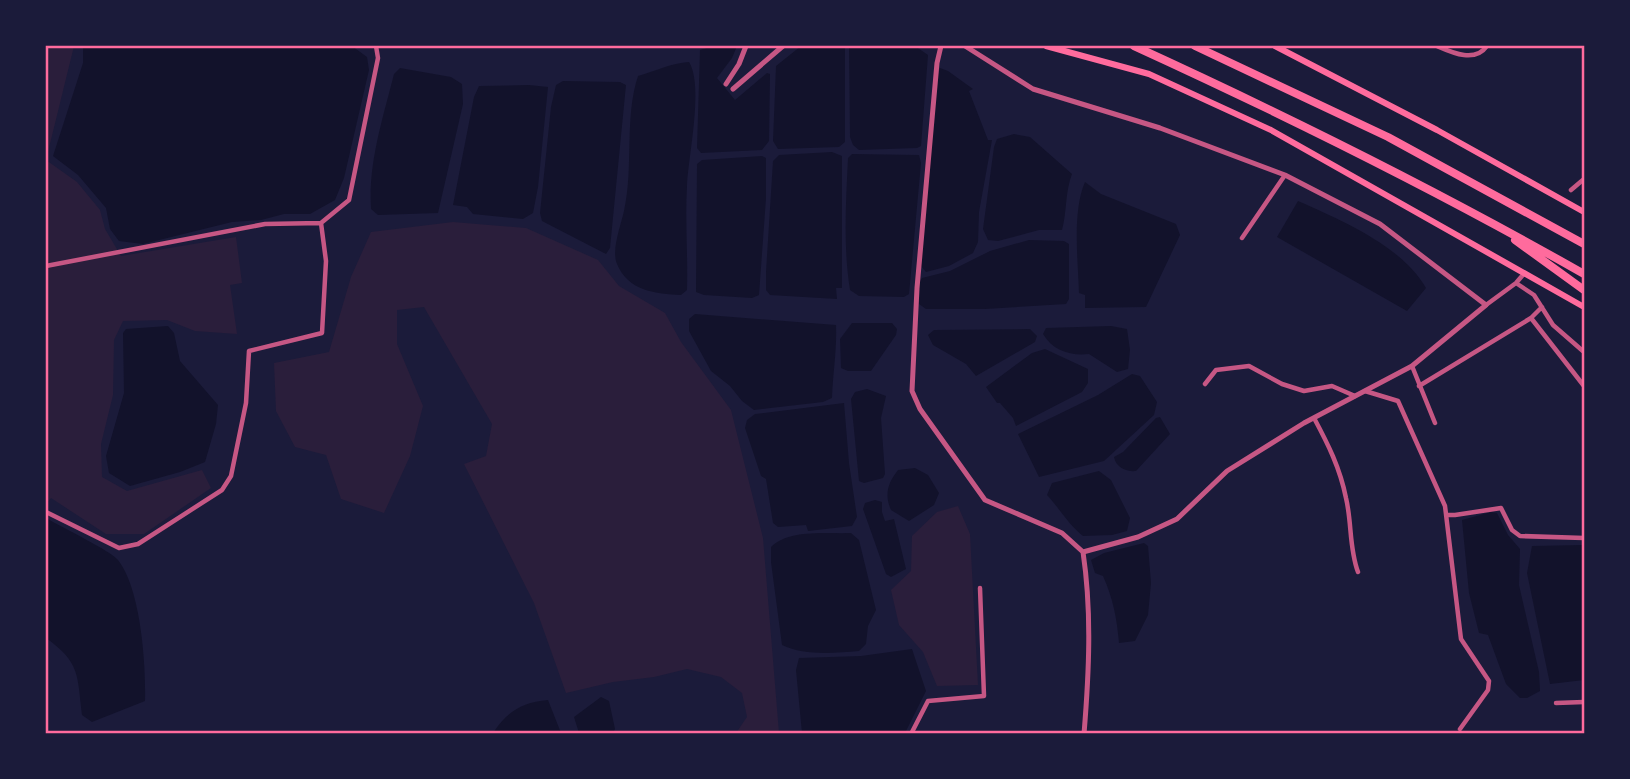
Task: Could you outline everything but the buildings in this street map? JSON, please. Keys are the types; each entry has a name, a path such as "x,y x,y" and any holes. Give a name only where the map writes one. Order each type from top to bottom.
{"highway":[{"path":"1134,46 1265,106 1408,177 1584,274"},
{"path":"1195,46 1377,132 1584,244"},
{"path":"1490,221 1584,290"}],"main road":[{"path":"1046,46 1149,74 1270,130 1584,307"},
{"path":"1275,46 1437,130 1584,212"}],"street":[{"path":"46,266 265,224 321,223 349,200 378,58 376,46"},
{"path":"726,84 739,64 746,46"},
{"path":"733,89 783,46"},
{"path":"941,46 937,62 917,288 912,391 920,409 985,500 1062,533 1083,552 1087,578 1088,679 1084,733"},
{"path":"965,46 1033,89 1160,128 1285,175 1380,224 1486,305"},
{"path":"1437,46 1466,55 1477,54 1487,46"},
{"path":"1242,238 1285,175"},
{"path":"1571,190 1584,179"},
{"path":"46,512 119,548 138,544 222,489 231,476 246,403 249,351 322,334 326,261 321,223"},
{"path":"1083,552 1139,537 1177,519 1227,471 1314,418 1412,366 1516,284 1522,276"},
{"path":"1516,284 1534,295 1553,325 1584,352"},
{"path":"1419,386 1531,318 1542,307"},
{"path":"1531,318 1584,386"},
{"path":"1205,384 1216,370 1249,366 1282,384 1304,391 1332,386 1355,396"},
{"path":"1412,366 1435,423"},
{"path":"1365,391 1398,401 1446,506 1461,639 1489,681 1488,690 1460,729"},
{"path":"1314,418 1336,459 1352,533 1351,555 1358,572"},
{"path":"1446,515 1501,508 1512,530 1520,536 1584,538"},
{"path":"911,733 928,701 984,696 980,588"},
{"path":"1556,703 1584,702"}],"shaded area":[{"path":"46,46 74,46 46,160"},
{"path":"83,46 352,46 367,57 369,70 344,178 335,200 310,214 284,214 261,220 232,222 143,244 119,241 110,229 106,208 78,175 53,156 83,63"},
{"path":"714,46 737,46 732,58 717,78 735,100 767,73 770,74 769,141 762,150 701,153 697,148 700,50"},
{"path":"801,46 845,46 845,142 839,147 778,149 773,141 776,66"},
{"path":"849,46 915,46 928,55 921,146 859,150 853,145 850,137"},
{"path":"689,62 695,87 695,104 687,186 687,290 681,295 653,292 635,285 622,273 615,252 627,194 631,109 638,76"},
{"path":"400,68 451,77 462,84 463,104 438,213 378,215 371,209 377,141 394,74"},
{"path":"940,68 973,89 969,91 988,140 992,140 979,212 978,242 973,253 949,266 926,272 921,266"},
{"path":"563,81 620,82 626,85 610,248 606,254 542,221 540,213 551,107 556,85"},
{"path":"479,86 548,87 533,213 523,219 473,214 467,207 453,205 474,97"},
{"path":"1014,134 1030,137 1072,174 1062,230 1039,230 998,241 988,240 983,229 994,147 997,139"},
{"path":"832,152 842,156 842,288 836,288 837,299 770,295 766,290 766,272 773,161 779,155"},
{"path":"852,154 919,155 921,163 909,294 904,297 859,296 850,290 846,224 848,158"},
{"path":"762,156 766,158 766,198 759,295 752,298 704,295 696,292 697,164 702,160"},
{"path":"46,160 77,182 100,210 105,229 121,256 236,237 242,283 230,285 237,334 195,331 167,320 123,321 114,340 113,395 101,444 102,477 127,491 202,470 211,488 144,534 106,534 51,498 46,504"},
{"path":"1085,182 1101,194 1176,224 1180,235 1146,307 1085,308 1085,295 1079,293 1077,236 1078,207"},
{"path":"1298,201 1369,236 1402,259 1426,288 1407,311 1277,237"},
{"path":"453,222 526,228 598,260 619,286 665,313 681,342 731,410 763,538 779,733 736,733 747,717 742,693 721,677 687,669 566,693 534,603 464,464 486,456 492,424 424,307 397,310 397,344 423,406 410,456 384,513 341,499 326,455 295,447 276,411 274,363 329,352 351,277 371,232"},
{"path":"1029,240 1064,241 1069,244 1069,299 1066,304 985,309 926,309 919,304 922,278 950,271 990,251"},
{"path":"695,314 836,325 832,398 823,402 754,410 711,371 689,331 689,319"},
{"path":"852,323 892,323 897,329 896,335 871,371 848,371 841,368 840,339"},
{"path":"168,326 174,333 180,361 218,405 216,424 205,462 130,486 109,473 106,456 124,393 123,333 126,329"},
{"path":"1111,326 1127,329 1130,350 1128,369 1117,372 1089,354 1069,353 1057,348 1043,334 1046,328"},
{"path":"1030,329 1037,336 1035,342 976,376 966,364 933,345 928,335 934,330"},
{"path":"1045,349 1088,369 1088,383 1082,392 1016,426 1013,418 997,403 986,387 1032,353"},
{"path":"1132,374 1140,376 1157,402 1154,415 1104,461 1039,477 1018,434 1098,395"},
{"path":"867,389 886,396 881,418 885,474 883,478 864,483 859,481 851,399 855,392"},
{"path":"844,403 857,517 852,526 808,531 806,525 778,527 773,523 766,479 761,476 745,428 747,420 755,414"},
{"path":"1160,417 1170,434 1136,471 1119,467 1114,457 1123,452"},
{"path":"915,468 928,475 939,493 934,505 909,521 891,510 888,494 898,470"},
{"path":"1099,471 1111,480 1130,518 1127,531 1112,535 1083,536 1047,495 1052,483"},
{"path":"875,500 882,502 885,521 894,519 906,569 891,577 886,574 863,509 865,503"},
{"path":"958,506 970,534 978,685 937,686 923,652 899,625 891,590 911,571 912,536 937,512"},
{"path":"1491,512 1497,513 1508,535 1520,549 1519,585 1539,672 1540,691 1527,698 1520,698 1506,684 1488,635 1479,633 1469,593 1462,520"},
{"path":"48,519 118,560 126,573 137,608 143,648 145,701 92,722 82,715 78,680 71,663 66,655 46,638"},
{"path":"851,533 859,540 876,610 868,626 866,644 859,651 830,653 800,651 782,645 771,547 788,537 798,535"},
{"path":"1144,543 1148,546 1151,583 1148,615 1135,641 1119,643 1109,592 1103,576 1095,573 1091,560 1104,553"},
{"path":"1584,545 1584,680 1550,684 1527,573 1532,546"},
{"path":"912,649 926,691 905,733 802,733 796,670 799,658 861,656"},
{"path":"601,697 609,701 615,729 613,733 579,733 574,717"},
{"path":"548,700 561,733 493,733 516,709"}]}
